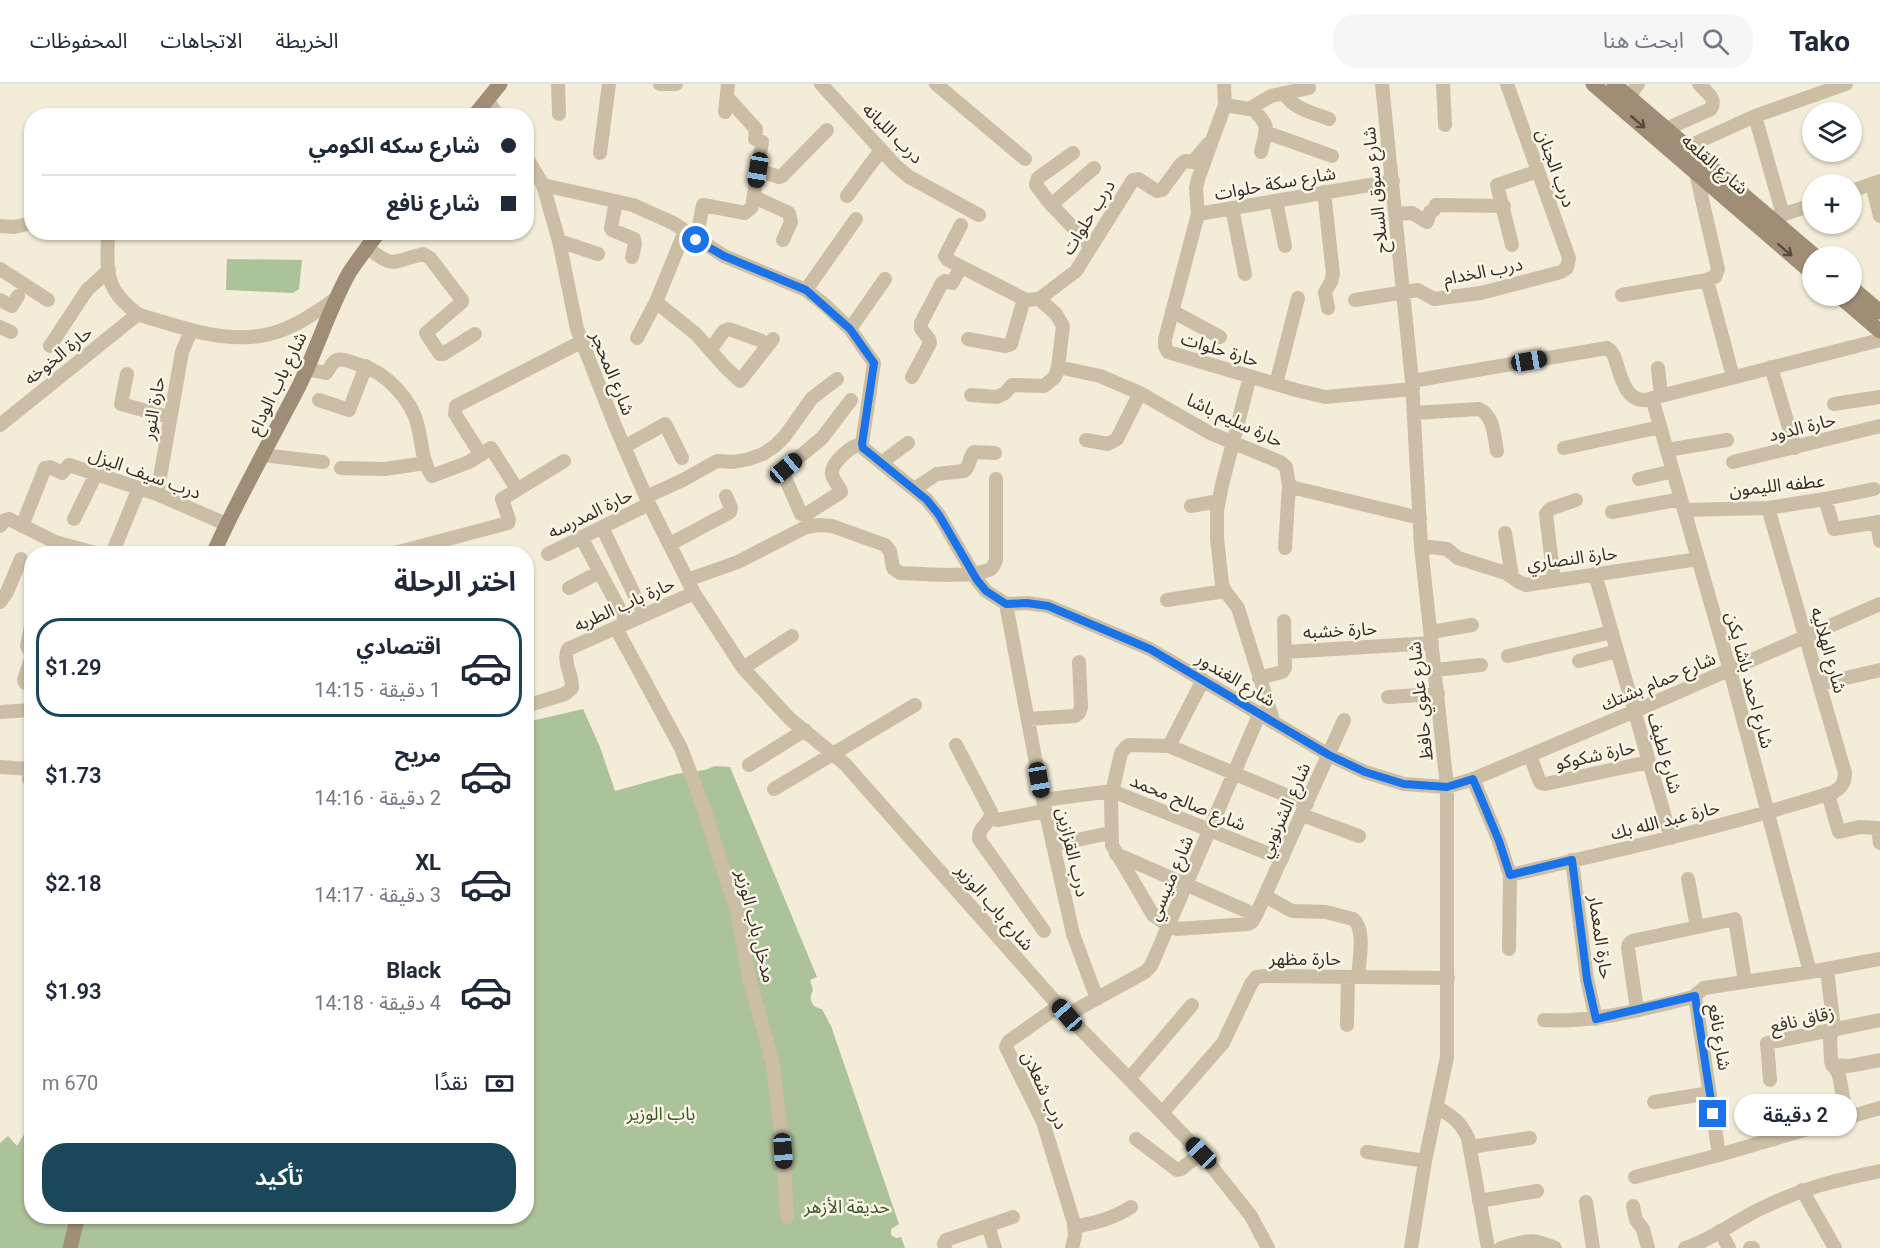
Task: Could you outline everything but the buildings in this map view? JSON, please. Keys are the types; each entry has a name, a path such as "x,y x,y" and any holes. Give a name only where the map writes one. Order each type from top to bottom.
{"main road":[{"path":"480,108 500,84"},
{"name":"شارع القلعه","path":"1593,84 1802,264"},
{"name":"شارع القلعه","path":"1614,84 1776,217 1805,246"},
{"name":"شارع باب الوداع","path":"217,546 307,369 350,271 373,240"},
{"path":"1862,296 1879,310"},
{"path":"1851,306 1880,331"},
{"path":"70,1248 76,1224"}],"street":[{"path":"558,84 560,114"},
{"path":"600,153 609,84"},
{"name":"درب اللبانه","path":"821,84 909,177 979,215"},
{"path":"936,84 1025,159"},
{"path":"1224,84 1225,105 1245,109 1252,108 1267,97 1309,88"},
{"name":"شارع سوق السلاح","path":"1382,84 1403,292"},
{"path":"1443,84 1445,125"},
{"name":"درب الجنان","path":"1507,84 1569,258 1569,265"},
{"path":"1629,97 1638,84"},
{"path":"1666,129 1711,109 1714,104 1712,98 1699,84"},
{"path":"1688,147 1755,116 1846,84"},
{"path":"725,112 728,91"},
{"path":"696,240 703,205 745,213 752,207 762,142 754,138 757,129 728,91"},
{"path":"1284,93 1287,99 1297,106 1329,119"},
{"path":"487,99 493,108"},
{"name":"حارة حلوات","path":"1225,105 1196,188 1198,214 1164,343 1168,352 1325,397 1412,385 1607,348 1614,356 1632,398 1638,400 1656,397"},
{"path":"1252,108 1265,123 1261,152"},
{"path":"1755,116 1776,217 1802,208"},
{"path":"758,170 782,176 826,130"},
{"path":"1265,132 1332,156"},
{"name":"درب حلوات","path":"1039,299 1076,271 1132,180 1138,179 1157,190 1162,190 1181,164 1185,161 1193,162 1215,135"},
{"path":"847,196 881,150"},
{"path":"1073,153 1036,182 1051,205 1091,247"},
{"path":"1051,205 1094,168"},
{"path":"1512,245 1497,184 1538,171"},
{"path":"1622,295 1706,280 1715,276 1718,269 1696,173"},
{"name":"شارع المحجر","path":"534,176 543,185 559,241 567,274 571,306 581,342 647,501 694,593"},
{"name":"شارع سكة حلوات","path":"1198,214 1393,181"},
{"path":"1876,183 1880,216"},
{"path":"543,185 633,205 657,215 724,256 806,290 850,329 874,363 862,444 867,453 914,489 939,515 972,574 986,591 1006,604"},
{"path":"1324,192 1333,274 1325,292 1328,308"},
{"path":"754,197 789,213 791,222 783,240"},
{"path":"616,201 611,228 634,239 632,257"},
{"path":"1276,201 1285,246"},
{"path":"1396,214 1412,213 1427,222 1430,212 1436,205 1504,206"},
{"path":"1232,208 1245,274"},
{"path":"806,290 856,219"},
{"path":"0,226 24,225"},
{"path":"961,225 945,256 948,260 1024,299 1033,301 1039,299 1056,314 1063,326 1058,367 1055,377 1050,382 1036,387 1015,384 998,397 971,395"},
{"path":"637,338 656,302 685,231"},
{"path":"108,240 112,286 124,302 138,314 191,330 224,337 260,336 286,328 311,316 337,298"},
{"path":"559,241 598,254"},
{"path":"367,248 381,259 395,263 423,254 430,258 462,300 426,333 440,354 475,334"},
{"name":"درب الخدام","path":"1403,292 1418,290 1434,299 1480,293 1561,272 1569,265"},
{"path":"912,377 930,343 921,329 921,323 942,283 952,283 961,267"},
{"path":"0,269 48,300"},
{"path":"50,346 87,290 109,270"},
{"path":"850,329 885,279"},
{"path":"1706,280 1733,377"},
{"path":"1355,300 1403,292"},
{"name":"شارع علوي حافظ","path":"1403,292 1414,413 1421,546 1447,787 1447,1057 1425,1161 1411,1248"},
{"path":"0,300 12,306 18,296"},
{"path":"1276,384 1298,298"},
{"path":"968,339 1005,346 1011,344 1024,299"},
{"path":"656,302 696,334 710,350 725,367 741,381 768,340 729,329 724,331 710,350"},
{"path":"1172,310 1220,337"},
{"name":"حارة الخوخه","path":"0,425 138,314"},
{"name":"حارة النور","path":"157,494 182,352 191,330"},
{"path":"1656,397 1880,340"},
{"path":"481,455 455,414 456,406 581,342"},
{"path":"307,369 326,373 339,359 366,366 393,384 409,403 418,427 430,474 435,476 469,462 492,448 517,489"},
{"path":"319,400 349,410 366,366"},
{"name":"حارة سليم باشا","path":"1058,367 1100,376 1140,393 1210,433 1284,464 1289,485"},
{"path":"1771,367 1795,448"},
{"name":"شارع احمد باشا يكن","path":"1658,368 1656,397 1660,427 1730,670 1810,972"},
{"path":"127,374 121,404 170,417"},
{"path":"1250,376 1219,501 1217,538 1222,584 1238,608 1274,723"},
{"name":"حارة المدرسه","path":"548,554 602,528 717,461 734,462 763,454 785,436 812,398 837,379"},
{"path":"1086,440 1108,444 1117,439 1140,393"},
{"path":"1834,404 1880,397"},
{"path":"851,400 822,438 783,473 801,514 805,515 841,492 832,471 844,453 856,444 862,444"},
{"path":"1414,413 1479,408 1490,419 1497,450"},
{"path":"624,447 665,424 682,458"},
{"name":"حارة الدود","path":"1733,462 1880,426"},
{"path":"1564,448 1660,427"},
{"path":"1667,450 1727,440"},
{"path":"881,463 908,443"},
{"path":"914,489 937,474 964,471 974,452 995,453"},
{"path":"262,455 323,462"},
{"path":"421,546 508,523 510,520 502,499 564,460"},
{"path":"341,468 384,469 426,463"},
{"name":"درب سيف اليزل","path":"22,526 47,467 62,473 69,465 157,494 226,525"},
{"path":"1639,479 1673,471"},
{"path":"74,519 96,474"},
{"path":"687,580 738,562 806,527 819,525 832,526 885,545 890,551 893,568 900,573 972,574 990,570 994,565 996,479"},
{"path":"1285,548 1289,485 1420,518"},
{"path":"115,546 139,488"},
{"name":"عطفه الليمون","path":"1612,512 1682,505 1768,508 1874,489"},
{"path":"670,544 730,512 731,508 726,496"},
{"path":"1825,499 1834,529 1878,522 1880,541"},
{"path":"1554,580 1546,514 1550,509 1576,500"},
{"path":"1191,506 1219,501"},
{"name":"شارع الهلاليه","path":"1768,508 1845,773 1845,781 1841,788 1828,794"},
{"path":"0,526 7,519 55,542 70,546"},
{"path":"602,528 644,615"},
{"path":"1505,533 1512,576"},
{"name":"مدخل باب الوزير","path":"581,537 600,572 622,626 681,748 704,808 737,912 749,978 773,1064 783,1151 787,1217"},
{"name":"حارة النصاري","path":"1421,546 1447,549 1458,558 1512,576 1526,585 1698,559"},
{"path":"0,602 7,592 21,559"},
{"path":"569,588 600,572"},
{"name":"شارع لطيف","path":"1595,574 1671,838"},
{"path":"1167,600 1225,591"},
{"name":"حارة باب الطربه","path":"534,704 565,694 572,688 565,657 568,649 694,593"},
{"name":"شارع باب الوزير","path":"694,593 743,668 790,718 834,753 1063,1011 1201,1153 1251,1216 1268,1248"},
{"name":"شارع الغندور","path":"1006,604 1027,603 1048,606 1150,649 1259,715 1329,755 1365,772 1404,784 1447,787"},
{"name":"درب القزازين","path":"1006,604 1044,806 1073,934 1097,999"},
{"name":"شارع حمام بشتك","path":"1447,787 1473,779 1635,711 1880,604"},
{"path":"1259,678 1284,670 1286,666 1284,621"},
{"name":"حارة خشبه","path":"1285,652 1432,638 1472,626"},
{"path":"1508,656 1612,632"},
{"path":"743,668 792,636"},
{"path":"1579,661 1617,651"},
{"path":"1028,719 1075,716 1079,712 1082,707 1079,663"},
{"path":"1435,670 1481,665"},
{"path":"1820,684 1880,670"},
{"path":"1169,746 1203,680"},
{"path":"1388,697 1438,694"},
{"path":"774,789 915,705"},
{"path":"0,712 24,710"},
{"name":"شارع منيسي","path":"1063,1011 1097,999 1145,972 1151,966 1259,715"},
{"name":"شارع الشرنوبي","path":"1256,915 1344,720"},
{"path":"749,765 805,730"},
{"path":"1116,854 1256,915 1252,922 1244,925 1177,929 1153,915 1116,854 1110,832 1112,791 1121,753 1126,747 1134,744 1169,746 1235,773 1359,836"},
{"path":"956,745 991,812 990,819 980,830 979,839 1044,931"},
{"name":"حارة شكوكو","path":"1530,755 1539,780 1545,784 1649,762"},
{"path":"0,766 24,768"},
{"path":"1473,779 1499,841 1510,875 1509,949"},
{"name":"شارع صالح محمد","path":"990,819 998,820 1044,806 1112,791 1282,859"},
{"path":"1828,794 1839,832 1859,827 1878,828 1880,843"},
{"name":"حارة عبد الله بك","path":"1510,875 1671,838 1767,813 1828,794"},
{"path":"1053,846 1110,832"},
{"name":"حارة المعمار","path":"1572,860 1587,979 1596,1019"},
{"path":"1688,879 1697,927"},
{"path":"1265,896 1292,911 1326,912 1353,919 1359,925 1361,934 1347,1025"},
{"path":"1637,1011 1629,944 1632,941 1735,919 1745,982"},
{"path":"1544,1020 1596,1019 1695,996 1704,987 1810,972 1880,959"},
{"path":"1827,969 1834,1029 1830,1042 1832,1065 1839,1075 1847,1119"},
{"name":"حارة مظهر","path":"1162,1113 1223,1043 1256,977 1448,978"},
{"name":"شارع نافع","path":"1695,996 1719,1155"},
{"path":"1129,1079 1192,1005"},
{"name":"درب شعلان","path":"1063,1011 1009,1041 1006,1049 1043,1122 1074,1227 1075,1236 1072,1248"},
{"name":"زقاق نافع","path":"1770,1080 1767,1043 1880,1020"},
{"path":"1832,1065 1849,1066 1880,1060"},
{"path":"1654,1102 1710,1093"},
{"path":"1437,1107 1454,1117 1463,1127 1470,1147 1488,1248"},
{"path":"1635,1177 1880,1108"},
{"path":"1470,1147 1530,1138"},
{"path":"1136,1139 1177,1170 1201,1153"},
{"path":"1367,1152 1425,1161"},
{"path":"1685,1248 1802,1190 1880,1171"},
{"path":"1802,1190 1835,1248"},
{"path":"1479,1201 1537,1191"},
{"path":"1586,1202 1593,1248"},
{"path":"1633,1206 1636,1220 1643,1229 1648,1248"},
{"path":"1074,1227 1098,1223 1115,1217 1131,1207"},
{"path":"945,1248 946,1240 1012,1217"},
{"path":"988,1226 995,1248"},
{"path":"1720,1231 1729,1248"},
{"path":"1502,1248 1531,1240 1550,1246"}],"green space":[{"path":"227,259 302,260 299,289 293,293 226,290"},
{"name":"باب الوزير","path":"583,709 600,747 615,791 676,774 705,770 715,766 730,767 817,977 810,980 813,990 812,1002 816,1007 822,1009 831,1026 899,1224 891,1229 891,1235 896,1238 901,1237 905,1248 0,1248 0,1143 8,1136 17,1146 24,1134 24,1224 534,1224 534,720"}],"route":[{"path":"696,240 724,256 806,290 850,329 874,363 863,448 927,500 939,515 972,574 986,591 1006,604 1027,603 1048,606 1150,649 1259,715 1329,755 1365,772 1404,784 1447,787 1473,779 1499,841 1510,875 1572,860 1587,979 1596,1019 1695,996 1713,1114"}],"park label":[{"name":"حديقة الأزهر","path":"847,1206"}]}
